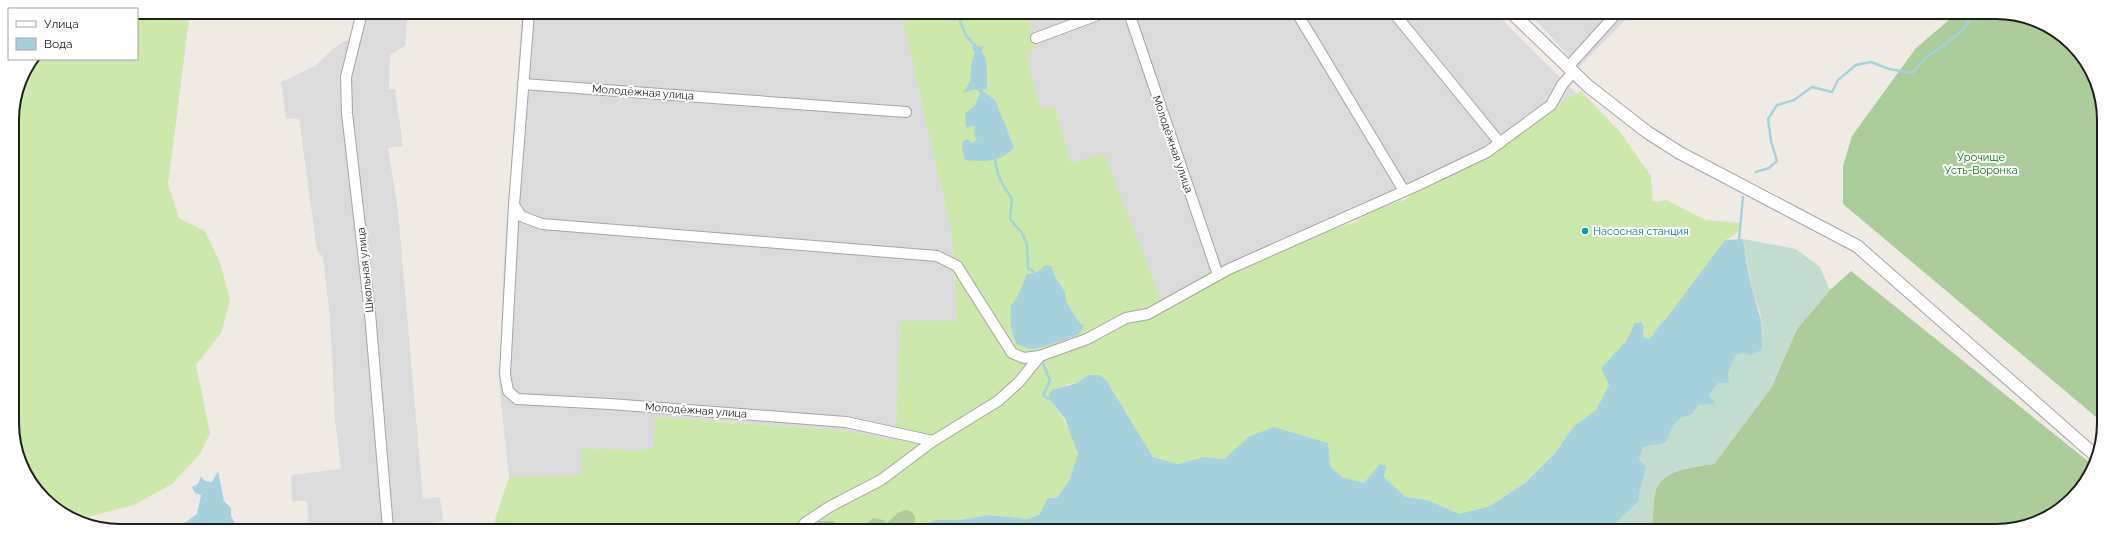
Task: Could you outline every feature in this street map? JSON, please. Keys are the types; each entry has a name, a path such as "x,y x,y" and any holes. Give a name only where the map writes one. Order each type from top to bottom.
{"street":[{"name":"Школьная улица","path":"360,19 346,77 347,113 370,312 388,524"},
{"name":"Молодёжная улица","path":"528,19 514,205 505,374 508,391 517,399 610,404 846,422 932,441"},
{"path":"1036,38 1087,19"},
{"name":"Молодёжная улица","path":"1131,19 1218,275"},
{"path":"1300,19 1404,191"},
{"path":"1399,19 1500,143"},
{"path":"1518,19 1570,70 1613,107 1680,153 1857,246 2092,453"},
{"path":"514,205 521,216 542,224 938,256 957,266 1012,353 1024,358 1040,356 1087,339 1126,318 1148,314 1218,275 1488,152 1551,105 1570,70 1612,19"},
{"name":"Молодёжная улица","path":"523,84 906,112"},
{"path":"804,524 829,507 881,480 932,441 998,401 1018,382 1040,356"}],"shaded area":[{"path":"356,19 407,19 405,46 390,55 389,89 395,89 403,146 388,148 398,211 423,499 440,497 443,521 422,524 309,524 307,501 292,501 291,475 341,469 335,419 330,318 323,257 317,251 299,118 286,119 281,82 315,66 334,48 352,37"},
{"path":"521,19 902,19 951,230 957,322 901,322 895,441 850,431 657,417 653,447 639,451 582,448 582,475 509,477 499,384 504,260"},
{"path":"1028,19 1501,19 1577,94 1550,110 1491,152 1422,190 1304,242 1218,284 1210,272 1162,300 1104,154 1072,163 1054,105 1041,109 1026,52 1036,49"},
{"path":"1535,19 1626,19 1579,67"}],"green space":[{"path":"138,19 189,19 168,184 179,218 205,231 220,262 230,300 221,333 196,365 210,433 200,454 172,484 134,505 85,518 75,514 59,503 40,484 33,474 22,449 19,430 19,113 22,94 33,69 39,60 138,60"},
{"path":"902,19 1028,19 1036,49 1026,52 1041,109 1054,105 1072,163 1104,153 1162,300 1211,271 1216,280 1327,231 1352,223 1378,209 1406,199 1419,190 1475,163 1550,110 1581,91 1620,132 1651,176 1653,202 1667,200 1705,220 1741,223 1736,234 1725,240 1665,320 1659,325 1652,337 1649,339 1643,337 1644,327 1641,322 1635,323 1626,341 1601,368 1609,385 1596,410 1573,427 1556,452 1525,483 1490,506 1459,514 1428,500 1405,497 1384,477 1386,466 1364,483 1342,477 1330,466 1248,437 1225,459 1204,457 1178,464 1153,457 1106,380 1088,375 1077,383 1068,384 1049,399 1062,418 1073,439 1077,454 1076,465 1071,477 1057,498 1048,498 1039,515 1027,519 989,515 959,520 934,520 926,524 494,524 509,477 581,475 582,448 639,451 653,447 656,417 850,431 895,441 901,321 957,321 951,230"},
{"name":"Урочище Усть-Воронка","path":"1950,19 1996,19 2016,21 2041,29 2057,40 2076,59 2089,81 2095,100 2097,120 2097,418 1843,204 1843,166 1852,136 1916,48"},
{"path":"1743,239 1796,249 1820,267 1830,290 1797,329 1771,388 1714,464 1688,468 1671,474 1664,479 1658,485 1655,493 1652,524 1614,524 1639,501 1638,488 1645,475 1639,459 1643,447 1666,443 1674,424 1681,418 1691,415 1718,383 1728,374 1735,356 1743,353 1763,333 1760,312 1753,293"},
{"path":"1851,271 2089,462 2076,484 2063,499 2046,510 2022,521 2003,524 1652,524 1654,498 1658,485 1671,474 1679,471 1714,464 1771,388 1797,329 1830,290"},
{"path":"905,510 913,513 915,517 914,524 867,524 873,518 883,520 887,523 898,513"},
{"path":"819,521 834,521 837,524 818,524"}],"water":[{"path":"975,45 983,47 982,52 986,59 987,89 983,89 983,91 995,100 1014,147 998,159 985,161 965,160 962,149 963,142 966,139 973,143 977,140 974,134 975,126 966,127 965,114 975,105 980,94 978,90 963,93 970,81 972,61 975,53 972,47"},
{"path":"1743,239 1750,279 1762,326 1761,350 1751,355 1743,353 1735,356 1728,374 1729,383 1718,383 1708,396 1715,401 1713,404 1699,405 1691,415 1681,418 1674,424 1666,443 1643,447 1639,459 1646,467 1639,491 1639,501 1614,524 926,524 934,520 959,520 989,515 1027,519 1039,515 1048,498 1057,498 1070,479 1078,454 1065,419 1049,399 1049,394 1052,390 1077,383 1088,375 1099,375 1106,380 1153,457 1178,464 1204,457 1225,459 1248,437 1274,427 1328,443 1330,466 1342,477 1364,483 1380,464 1386,466 1384,477 1405,497 1428,500 1459,514 1490,506 1525,483 1556,452 1573,427 1596,410 1609,385 1601,368 1626,341 1635,323 1641,322 1644,327 1643,337 1649,339 1725,240"},
{"path":"1045,265 1051,266 1055,277 1065,292 1066,301 1078,321 1084,326 1079,334 1071,338 1039,348 1029,349 1017,344 1013,335 1011,325 1011,305 1022,287 1026,275 1039,271"},
{"path":"218,471 224,501 231,508 231,516 235,524 180,524 186,522 197,514 201,495 195,493 192,487 198,484 201,476 205,481 212,482"}],"waterway":[{"path":"959,19 966,36 975,45"},
{"path":"1756,172 1769,168 1777,161 1771,141 1768,119 1777,105 1794,100 1812,87 1832,92 1838,80 1856,65 1871,62 1889,69 1912,73 1927,57 1959,33 1970,19"},
{"path":"995,159 999,176 1012,199 1010,219 1022,233 1027,245 1028,268 1033,271"},
{"path":"1739,240 1743,197"},
{"path":"1041,358 1050,381 1043,395 1049,399"}],"place":[{"name":"Насосная станция","path":"1585,231"}]}
